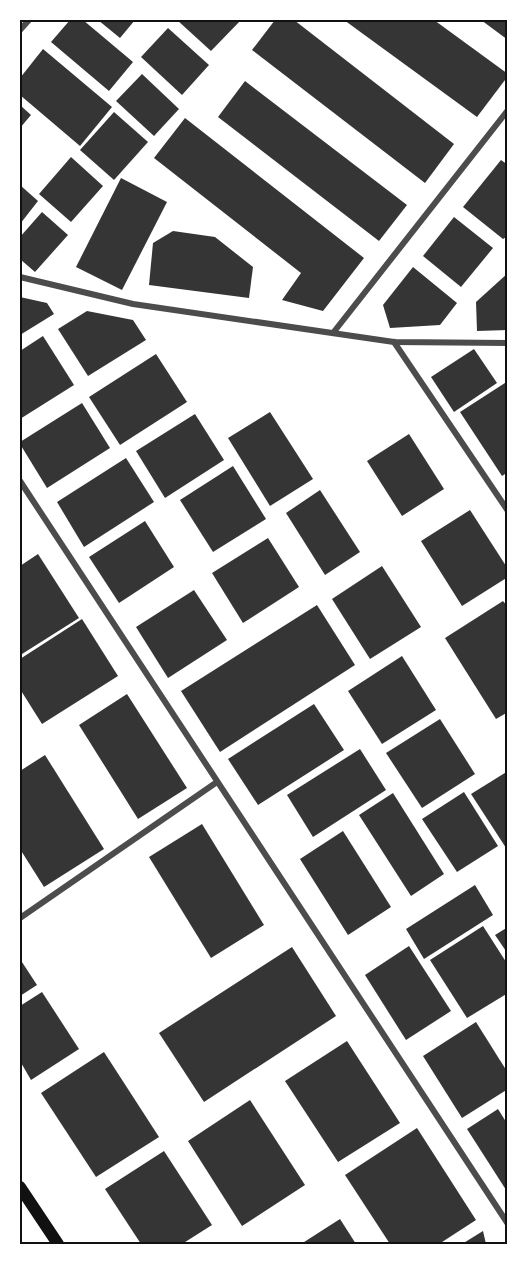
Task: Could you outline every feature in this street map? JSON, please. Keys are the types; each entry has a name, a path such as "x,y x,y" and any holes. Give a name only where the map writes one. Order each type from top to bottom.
{"main road":[{"path":"20,1187 58,1245"}],"street":[{"path":"20,30 29,20"},
{"path":"333,333 507,110"},
{"path":"20,277 133,304 394,342 507,343"},
{"path":"394,342 507,511"},
{"path":"20,481 507,1224"},
{"path":"20,918 217,782"}],"building":[{"path":"70,20 83,20 133,62 109,91 51,42"},
{"path":"98,20 135,20 120,38"},
{"path":"177,20 241,20 211,51"},
{"path":"275,20 294,20 454,144 425,183 252,50"},
{"path":"344,20 434,20 508,76 477,117"},
{"path":"481,20 508,20 508,40"},
{"path":"168,28 209,65 182,95 141,57"},
{"path":"43,49 112,107 80,146 20,95 20,78"},
{"path":"142,74 179,109 154,136 116,101"},
{"path":"245,81 407,205 379,241 218,117"},
{"path":"20,105 31,115 20,128"},
{"path":"114,112 148,142 114,180 80,150"},
{"path":"185,118 364,258 323,311 282,300 301,273 154,158"},
{"path":"71,157 103,186 71,222 39,194"},
{"path":"501,160 508,165 508,236 503,239 463,207"},
{"path":"121,178 167,202 122,290 76,267"},
{"path":"20,185 38,201 20,224"},
{"path":"42,212 68,235 35,272 20,259 20,237"},
{"path":"454,217 493,248 461,287 423,256"},
{"path":"173,231 215,237 253,267 249,298 149,285 153,243"},
{"path":"413,267 457,303 440,325 390,328 383,305"},
{"path":"508,273 508,330 477,331 476,302"},
{"path":"20,297 47,303 54,314 20,335"},
{"path":"87,311 133,320 146,340 88,376 58,329"},
{"path":"43,336 74,385 20,419 20,351"},
{"path":"474,349 497,383 454,412 431,377"},
{"path":"156,354 187,402 120,445 89,397"},
{"path":"508,381 508,472 502,476 460,412"},
{"path":"82,403 110,448 47,488 20,442"},
{"path":"270,412 313,479 270,506 228,438"},
{"path":"195,414 224,460 165,498 136,451"},
{"path":"409,434 444,489 402,516 367,461"},
{"path":"126,458 154,502 84,547 57,502"},
{"path":"233,466 266,519 213,552 180,500"},
{"path":"320,490 360,552 325,575 286,513"},
{"path":"470,510 508,569 508,577 462,606 421,541"},
{"path":"145,521 174,567 119,603 89,557"},
{"path":"268,538 299,587 243,623 212,573"},
{"path":"38,554 79,618 22,654 20,650 20,566"},
{"path":"382,566 421,627 370,659 332,599"},
{"path":"194,590 227,640 168,678 136,627"},
{"path":"503,601 508,607 508,712 496,719 445,638"},
{"path":"317,605 355,665 220,752 181,691"},
{"path":"82,619 118,676 42,724 20,689 20,659"},
{"path":"402,656 436,710 382,744 348,691"},
{"path":"127,694 187,788 138,819 79,725"},
{"path":"314,704 344,750 258,805 228,759"},
{"path":"440,719 475,774 422,808 386,753"},
{"path":"360,749 386,790 313,837 287,795"},
{"path":"45,755 104,849 44,887 20,849 20,771"},
{"path":"508,771 508,851 471,794"},
{"path":"464,792 498,846 457,872 422,819"},
{"path":"393,793 444,874 411,896 359,815"},
{"path":"202,824 264,925 211,958 149,857"},
{"path":"343,831 391,907 348,935 300,859"},
{"path":"475,885 493,915 424,959 406,929"},
{"path":"483,926 508,965 508,993 467,1018 430,960"},
{"path":"508,927 508,954 495,935"},
{"path":"409,946 451,1011 406,1040 365,975"},
{"path":"292,947 336,1016 204,1102 159,1033"},
{"path":"20,959 37,985 20,996"},
{"path":"42,992 79,1049 31,1080 20,1061 20,1006"},
{"path":"476,1022 508,1073 508,1089 462,1118 423,1056"},
{"path":"347,1041 400,1123 338,1162 285,1081"},
{"path":"104,1052 159,1137 96,1177 41,1093"},
{"path":"250,1100 305,1185 242,1226 188,1141"},
{"path":"498,1109 508,1125 508,1193 467,1129"},
{"path":"417,1128 476,1220 439,1244 390,1244 345,1175"},
{"path":"164,1151 212,1225 182,1244 141,1244 105,1189"},
{"path":"340,1219 356,1244 301,1244"},
{"path":"483,1231 486,1244 462,1244"}]}
